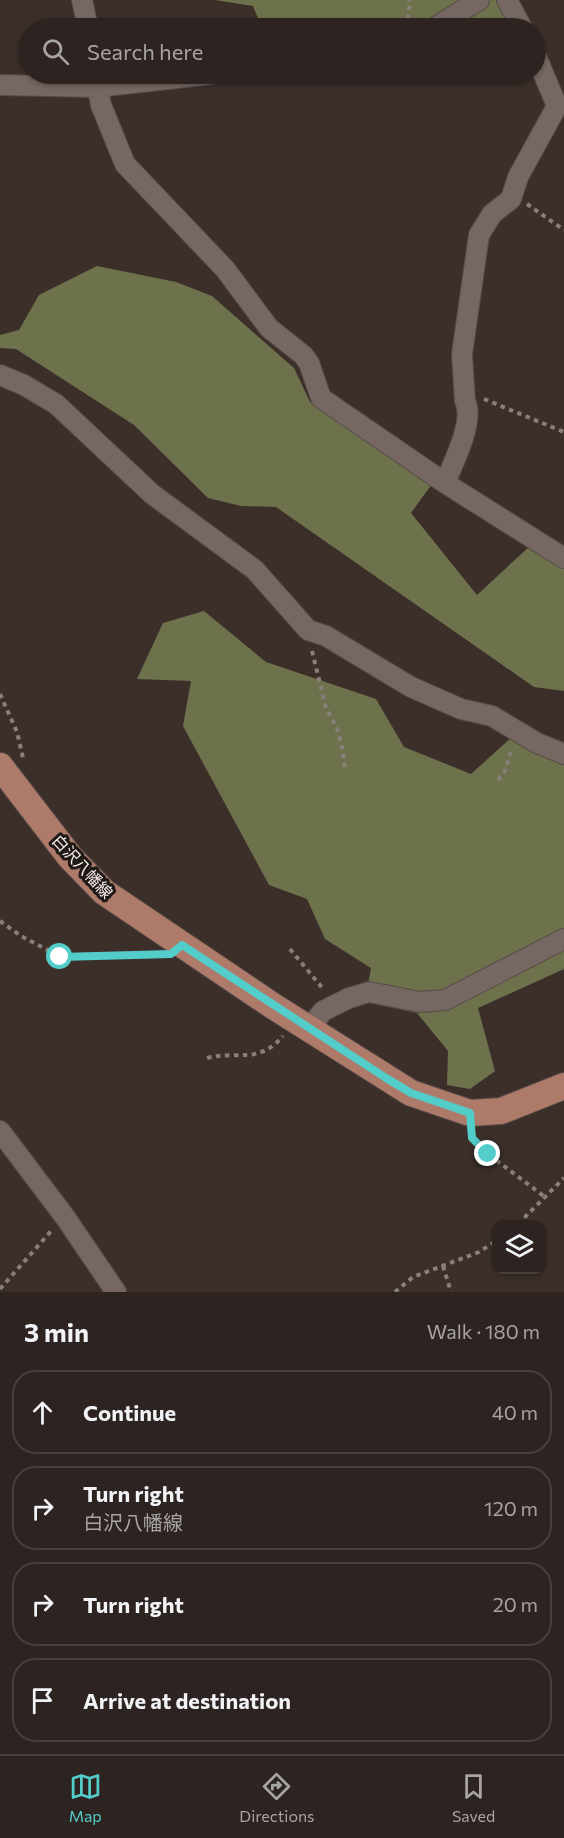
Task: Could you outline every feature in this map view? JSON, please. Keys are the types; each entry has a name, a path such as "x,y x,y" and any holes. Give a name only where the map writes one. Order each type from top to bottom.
{"main road":[{"name":"白沢八幡線","path":"0,766 70,857 104,892 411,1093 470,1113 501,1111 564,1086"}],"street":[{"path":"82,0 86,18"},
{"path":"450,18 479,0"},
{"path":"507,0 517,18"},
{"path":"445,483 464,435 468,407 465,401 462,354 472,298 476,245 487,219 511,199 557,106 546,80"},
{"path":"0,85 19,84"},
{"path":"97,84 101,105 125,164 225,269 269,328 309,363 321,398 445,483 564,558"},
{"path":"0,375 24,385 56,404 152,494 255,570 308,630 353,652 411,687 461,709 492,716 537,743 564,754"},
{"path":"303,1023 350,998 369,992 420,1002 445,1000 564,939"},
{"path":"0,1131 65,1217 116,1292"}],"path":[{"path":"407,18 409,0"},
{"path":"512,194 564,230"},
{"path":"465,401 489,400 564,432"},
{"path":"308,630 326,708 337,728 345,768"},
{"path":"0,694 17,732 25,767"},
{"path":"498,780 505,771 517,731"},
{"path":"0,921 21,936 60,957 171,954 182,945"},
{"path":"290,950 323,988 333,1006"},
{"path":"207,1058 227,1054 255,1055 264,1052 303,1023"},
{"path":"470,1113 472,1138 545,1197"},
{"path":"522,1220 564,1178"},
{"path":"0,1289 65,1217"},
{"path":"395,1292 412,1277 443,1266 492,1243"},
{"path":"443,1266 451,1292"}],"green space":[{"path":"215,0 503,0 510,18 258,18 253,6"},
{"path":"97,266 176,282 212,296 294,368 310,402 432,484 411,513 477,595 530,546 564,567 564,691 534,687 276,507 241,506 208,498 134,425 16,349 0,348 0,335 19,330 39,295"},
{"path":"204,611 266,662 376,699 404,747 471,774 514,735 564,763 564,969 478,1008 495,1071 470,1089 447,1085 448,1051 417,1013 365,1002 371,968 325,939 307,899 269,885 183,726 191,681 137,679 163,623"}],"route":[{"path":"60,957 171,954 182,945 273,1006 310,1027 411,1093 470,1113 469,1128 472,1138 488,1154"}]}
